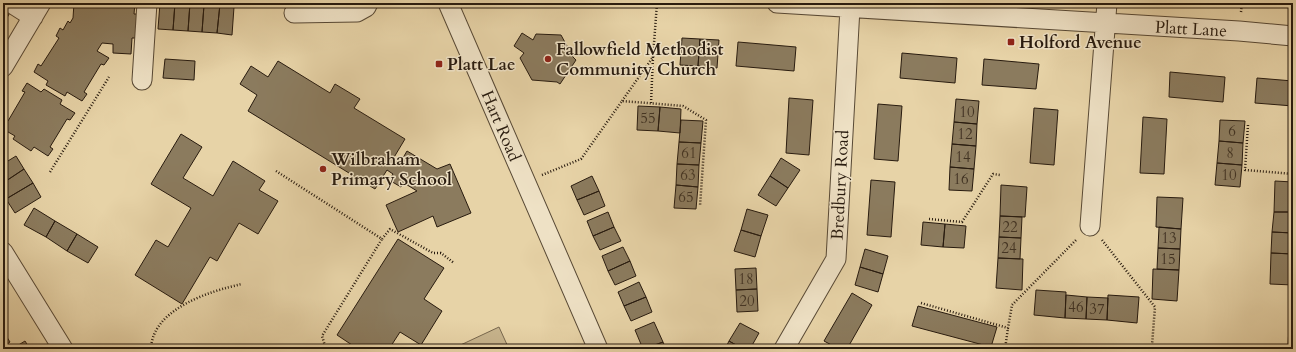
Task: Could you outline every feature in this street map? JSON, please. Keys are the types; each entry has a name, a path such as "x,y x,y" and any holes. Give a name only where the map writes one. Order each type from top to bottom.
{"street":[{"path":"3,67 37,10 11,3"},
{"path":"142,80 147,3"},
{"path":"294,13 357,12 366,7 368,3"},
{"name":"Hart Road","path":"448,3 598,349"},
{"name":"Platt Lane","path":"777,3 850,8 898,7 1106,24 1293,36"},
{"path":"1090,226 1107,3"},
{"name":"Bredbury Road","path":"784,349 836,258 850,8"},
{"path":"3,252 63,349"}],"path":[{"path":"651,104 657,3"},
{"name":"Hart Road","path":"525,182 581,159 653,57"},
{"path":"50,172 109,77"},
{"path":"622,101 683,106 706,120 700,206"},
{"path":"1248,125 1245,170 1293,174"},
{"path":"276,171 382,239"},
{"path":"928,219 962,222 993,174 1000,175"},
{"path":"1005,349 1012,305 1090,226 1155,307 1151,349"},
{"path":"326,349 322,336 382,239 390,229 432,253 441,253 454,263"},
{"path":"151,349 152,337 168,316 181,306 222,288 242,284"},
{"path":"921,304 1008,328"},
{"path":"1152,345 1220,349"}],"shaded area":[{"path":"499,327 509,349 452,349"}],"building":[{"path":"74,3 135,3 134,14 137,14 136,38 132,38 131,54 113,53 113,44 102,43 97,51 109,58 104,65 101,64 84,92 87,94 82,101 67,92 65,96 46,85 48,81 34,72 38,64 41,66 59,38 56,36 60,28 63,30 68,21 70,23 73,18"},
{"path":"160,3 175,3 173,30 158,29"},
{"path":"175,3 190,3 188,31 173,30"},
{"path":"190,3 201,3 201,5 204,5 202,32 188,31"},
{"path":"208,3 220,4 217,33 202,32 204,5 208,5"},
{"path":"1248,3 1266,3 1266,6 1248,5"},
{"path":"1266,3 1285,3 1284,7 1266,6"},
{"path":"1285,3 1293,3 1293,8 1284,7"},
{"path":"3,4 12,9 4,23 3,23"},
{"path":"220,4 231,4 231,7 234,7 232,35 217,33"},
{"name":"Fallowfield Methodist Community Church","path":"522,33 533,40 536,34 561,35 576,60 560,84 557,82 532,80 520,58 524,53 514,46"},
{"path":"682,38 700,39 698,66 680,65"},
{"path":"700,39 719,40 717,68 698,66"},
{"path":"738,42 796,47 794,71 736,66"},
{"path":"902,53 957,58 955,83 900,78"},
{"path":"165,59 195,61 194,80 163,78"},
{"path":"984,59 1039,64 1036,89 982,85"},
{"path":"278,61 330,93 335,84 360,99 354,108 405,139 393,159 400,163 407,151 437,169 450,164 471,213 437,227 433,216 398,232 386,205 417,191 404,183 401,187 389,180 393,174 387,170 375,189 248,111 257,95 240,84 251,66 268,77"},
{"path":"1170,72 1225,77 1223,102 1169,97"},
{"path":"1257,78 1293,81 1293,106 1255,103"},
{"path":"27,83 41,92 44,89 62,100 60,104 75,113 70,120 67,119 50,147 53,149 48,156 34,147 31,151 13,139 15,136 3,129 3,122 5,119 8,121 25,92 22,91"},
{"path":"789,98 813,100 809,155 786,153"},
{"path":"956,99 979,101 977,124 954,122"},
{"path":"878,104 902,106 898,161 874,159"},
{"path":"638,106 660,107 658,131 637,130"},
{"path":"660,107 681,109 680,133 658,131"},
{"path":"1034,108 1058,110 1054,165 1030,163"},
{"path":"1143,117 1167,119 1164,174 1140,173"},
{"path":"681,120 703,121 701,143 679,142"},
{"path":"1220,120 1245,121 1243,143 1219,141"},
{"path":"954,122 977,124 976,146 952,144"},
{"path":"181,134 202,147 183,178 213,196 233,161 265,181 259,190 278,201 258,234 239,223 217,261 210,257 182,304 135,275 156,240 168,247 191,208 151,184"},
{"path":"1219,141 1243,143 1242,165 1217,163"},
{"path":"679,142 701,143 699,165 677,164"},
{"path":"952,144 976,146 974,169 950,167"},
{"path":"16,156 24,169 3,183 3,164"},
{"path":"781,158 800,170 788,188 770,176"},
{"path":"1217,163 1242,165 1240,187 1215,185"},
{"path":"677,164 699,165 698,187 676,185"},
{"path":"950,167 974,169 972,191 949,190"},
{"path":"24,169 33,183 6,199 3,194 3,183"},
{"path":"592,176 599,191 577,200 571,186"},
{"path":"770,176 788,188 776,206 758,195"},
{"path":"871,180 895,182 891,237 867,235"},
{"path":"1275,181 1293,182 1293,212 1274,212"},
{"path":"33,183 41,197 15,213 6,199"},
{"path":"676,185 698,187 696,209 674,208"},
{"path":"1001,185 1027,187 1025,217 1000,216"},
{"path":"599,191 605,206 584,215 577,200"},
{"path":"1157,197 1183,198 1181,229 1156,227"},
{"path":"34,208 55,221 46,237 24,225"},
{"path":"747,209 768,215 761,236 741,230"},
{"path":"608,212 614,227 593,236 587,221"},
{"path":"1274,212 1293,212 1293,233 1272,232"},
{"path":"1000,216 1022,217 1021,238 999,237"},
{"path":"55,221 77,234 67,251 46,237"},
{"path":"923,222 945,224 943,247 921,245"},
{"path":"945,224 966,226 964,248 943,247"},
{"path":"614,227 621,241 600,250 593,236"},
{"path":"1159,227 1181,229 1180,249 1158,248"},
{"path":"741,230 761,236 755,257 734,251"},
{"path":"1272,232 1293,233 1293,254 1271,253"},
{"path":"77,234 98,247 88,263 67,251"},
{"path":"999,237 1021,238 1020,259 998,258"},
{"path":"398,239 444,268 424,299 442,311 421,345 400,332 389,349 358,349 337,335"},
{"path":"623,247 630,261 608,271 602,256"},
{"path":"1158,248 1180,249 1179,270 1157,269"},
{"path":"865,249 888,256 883,274 860,267"},
{"path":"1271,253 1293,254 1293,285 1270,284"},
{"path":"998,258 1023,259 1022,290 996,288"},
{"path":"630,261 636,276 615,285 608,271"},
{"path":"860,267 883,274 878,292 855,285"},
{"path":"756,268 757,289 736,290 735,269"},
{"path":"1153,269 1179,270 1177,301 1152,299"},
{"path":"639,282 646,297 624,306 618,292"},
{"path":"757,289 758,311 737,312 736,290"},
{"path":"1036,290 1066,292 1065,318 1034,315"},
{"path":"852,293 872,305 847,349 839,349 824,341"},
{"path":"1066,295 1087,297 1086,319 1065,318"},
{"path":"1108,295 1139,297 1137,323 1107,320"},
{"path":"646,297 652,312 631,321 624,306"},
{"path":"1087,297 1108,298 1107,320 1086,319"},
{"path":"1290,303 1293,304 1293,326 1289,325"},
{"path":"918,306 997,327 991,347 912,326"},
{"path":"654,322 663,342 643,349 635,330"},
{"path":"740,323 759,333 750,349 743,349 729,341"},
{"path":"1289,325 1293,326 1293,347 1288,347"},
{"path":"3,331 10,342 3,347"},
{"path":"25,341 30,349 12,349"},
{"path":"729,341 743,349 725,349"},
{"path":"663,342 666,349 646,349"}],"place":[{"name":"Holford Avenue","path":"1011,42"},
{"name":"Fallowfield Methodist Community Church","path":"548,59"},
{"name":"Platt Lae","path":"439,64"},
{"name":"Wilbraham Primary School","path":"323,169"}]}
